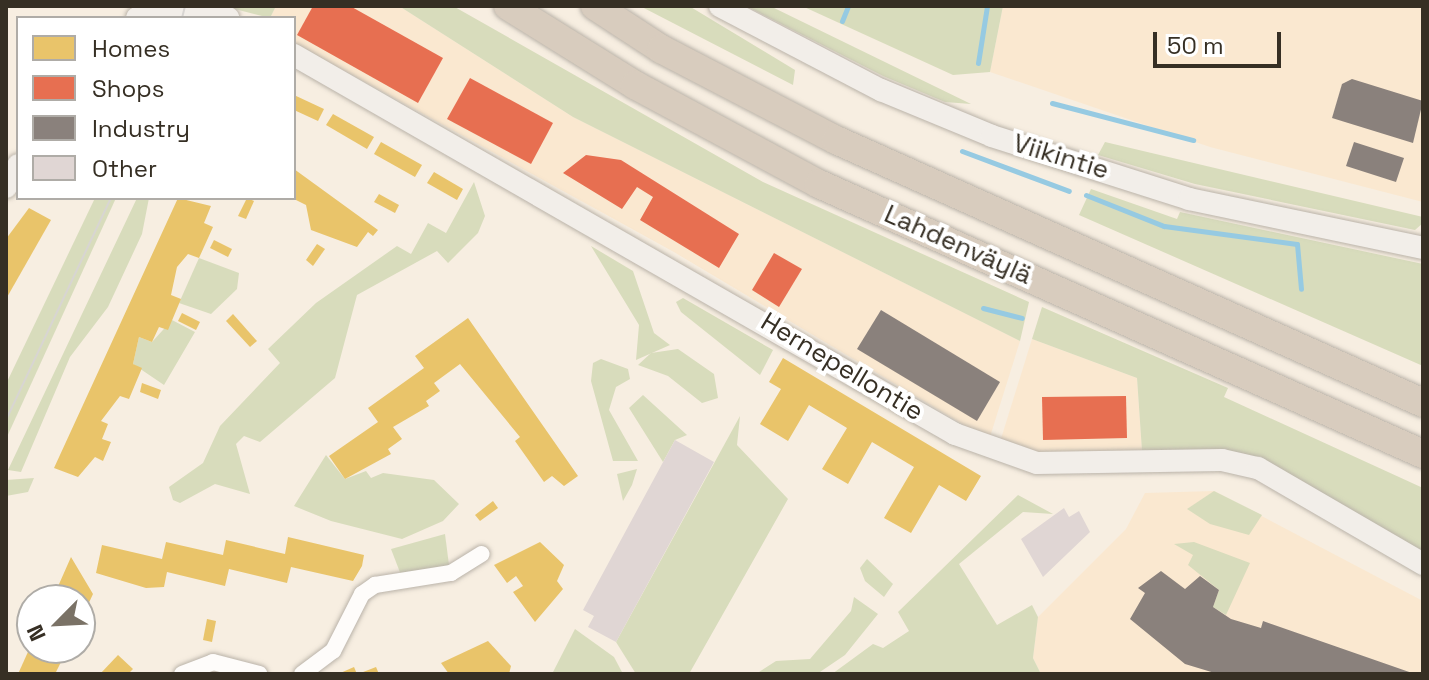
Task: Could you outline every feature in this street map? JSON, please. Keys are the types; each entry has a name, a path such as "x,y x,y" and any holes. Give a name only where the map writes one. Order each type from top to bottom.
{"highway":[{"name":"Lahdenväylä","path":"508,6 819,184 1423,454"},
{"name":"Lahdenväylä","path":"595,6 661,49 836,140 1423,403"}],"street":[{"name":"Viikintie","path":"720,6 881,90 992,136 1189,199 1423,248"},
{"path":"145,16 172,9 222,16"},
{"name":"Hernepellontie","path":"296,56 955,434 1037,463 1222,460 1258,468 1423,564"},
{"path":"6,187 16,169"},
{"path":"302,674 333,651 362,594 375,585 451,573 482,554"},
{"path":"182,674 213,662 259,674"}],"shaded area":[{"path":"276,6 399,6 573,117 1020,341 989,440 674,252 296,44 296,16 271,16"},
{"path":"1003,6 1423,6 1423,202 1210,147 990,72"},
{"path":"1032,339 1137,378 1142,451 1042,455 999,445"},
{"path":"1214,491 1423,601 1423,674 1041,674 1033,658 1038,617 1126,529 1145,493"}],"green space":[{"path":"231,6 276,6 271,16 262,16"},
{"path":"399,6 453,6 763,182 1029,302 1020,341 573,117"},
{"path":"640,6 689,6 795,70 793,85"},
{"path":"746,6 770,6 971,104 945,102 883,76"},
{"path":"802,6 1003,6 990,72 953,75"},
{"path":"1105,142 1423,217 1423,223 1415,230 1195,184 1098,155"},
{"path":"474,182 485,216 478,233 448,263 437,251 357,295 335,378 260,442 244,436 236,444 250,494 215,484 180,503 173,500 169,487 203,463 220,426 280,363 268,349 316,303 397,246 411,254 428,223 446,233"},
{"path":"1091,189 1177,219 1180,212 1423,264 1423,366 1079,215"},
{"path":"94,200 115,200 6,439 6,384"},
{"path":"136,200 149,200 142,234 108,307 70,357 21,472 8,470"},
{"path":"591,246 633,271 654,333 670,345 636,360 639,325"},
{"path":"199,258 239,273 237,289 211,314 179,303"},
{"path":"683,298 773,350 760,375 681,312 676,302"},
{"path":"1042,307 1228,388 1224,397 1423,488 1423,556 1248,455 1142,451 1137,378 1032,339"},
{"path":"172,320 195,332 164,385 133,364 139,337 152,342"},
{"path":"678,349 714,374 718,398 702,403 668,376 638,365 651,353"},
{"path":"601,359 628,369 630,379 616,387 609,410 638,461 613,461 591,381 593,363"},
{"path":"643,395 687,435 675,440 663,462 629,408"},
{"path":"740,416 737,445 788,499 689,674 636,674 616,642"},
{"path":"326,455 345,479 366,471 371,478 383,473 434,480 459,504 443,521 402,539 331,521 294,506"},
{"path":"637,469 632,485 623,501 617,474"},
{"path":"34,478 28,492 6,496 6,480"},
{"path":"1214,491 1262,515 1249,535 1210,524 1187,509"},
{"path":"1018,495 1053,514 1023,512 959,564 997,625 1032,605 1038,617 1033,658 1041,674 832,674 873,644 883,648 909,631 898,612"},
{"path":"445,534 449,565 401,575 391,549"},
{"path":"1194,542 1250,563 1226,615 1213,607 1219,590 1188,565 1193,555 1174,544"},
{"path":"867,559 893,584 884,597 865,581 860,568"},
{"path":"854,597 878,614 845,655 817,674 756,674 776,661 810,659 851,611"},
{"path":"575,629 614,657 623,674 552,674"}],"building: Homes":[{"path":"296,96 324,109 318,121 296,111"},
{"path":"333,114 374,137 367,149 326,125"},
{"path":"381,142 422,165 415,177 374,154"},
{"path":"296,170 378,230 373,236 368,232 357,247 311,230 306,205 296,200"},
{"path":"434,172 463,189 457,200 427,183"},
{"path":"379,194 399,205 395,213 374,202"},
{"path":"177,200 211,206 204,223 213,227 199,258 188,254 177,267 171,295 181,299 168,330 159,327 152,342 139,337 133,364 142,368 129,399 120,396 101,421 108,424 102,439 111,442 103,461 95,457 78,477 54,468"},
{"path":"246,200 254,201 246,219 238,216"},
{"path":"29,208 51,220 6,299 6,239"},
{"path":"214,240 232,249 228,257 210,248"},
{"path":"317,244 325,249 313,266 306,260"},
{"path":"182,313 200,322 196,330 178,321"},
{"path":"233,314 257,341 250,347 226,321"},
{"path":"468,318 578,476 564,486 552,476 544,482 515,441 520,437 460,364 434,383 440,391 426,401 429,406 393,427 402,439 388,449 391,454 345,479 329,456 378,422 368,408 424,368 415,356"},
{"path":"783,358 981,476 966,501 939,485 911,533 884,518 914,467 872,442 848,484 822,469 847,428 809,405 788,441 760,424 781,389 769,382"},
{"path":"142,383 161,390 158,399 140,392"},
{"path":"493,501 498,508 480,521 475,515"},
{"path":"288,537 364,555 362,566 353,581 291,567 287,583 229,569 225,586 167,572 164,587 146,588 96,573 102,545 162,559 166,542 223,555 226,540 285,554"},
{"path":"540,542 564,565 557,581 563,589 535,622 513,592 523,586 516,576 507,583 494,565"},
{"path":"71,557 87,584 59,584"},
{"path":"207,619 216,621 212,642 203,640"},
{"path":"488,641 511,666 509,674 449,674 441,663"},
{"path":"118,655 133,669 128,674 100,674"},
{"path":"23,664 60,664 55,674 18,674"},
{"path":"354,667 357,674 338,674"},
{"path":"376,667 379,674 358,674"}],"building: Shops":[{"path":"313,6 350,6 443,58 418,103 297,35"},
{"path":"470,78 553,123 531,164 447,119"},
{"path":"586,155 621,160 739,234 719,268 640,220 653,197 637,187 622,209 563,173"},
{"path":"774,253 802,269 779,307 752,290"},
{"path":"1126,396 1127,438 1043,440 1042,397"}],"building: Industry":[{"path":"1352,79 1423,101 1413,143 1332,118 1342,84"},
{"path":"1354,142 1404,158 1396,182 1346,166"},
{"path":"881,310 1000,382 977,421 857,349"},
{"path":"1161,571 1185,589 1200,576 1219,590 1213,607 1231,619 1261,628 1263,621 1415,674 1218,674 1185,664 1130,619 1145,593 1138,588"}],"building: Other":[{"path":"675,440 714,462 616,642 588,627 594,616 583,610"},
{"path":"1064,508 1069,517 1079,511 1090,532 1043,577 1021,539"}],"waterway":[{"path":"842,21 848,6"},
{"path":"978,63 987,6"},
{"path":"1052,103 1193,140"},
{"path":"962,151 1069,191"},
{"path":"1086,195 1164,226 1297,244 1301,289"},
{"path":"983,308 1022,318"}],"tram line":[{"path":"182,16 185,6"},
{"path":"6,420 110,200"}]}
